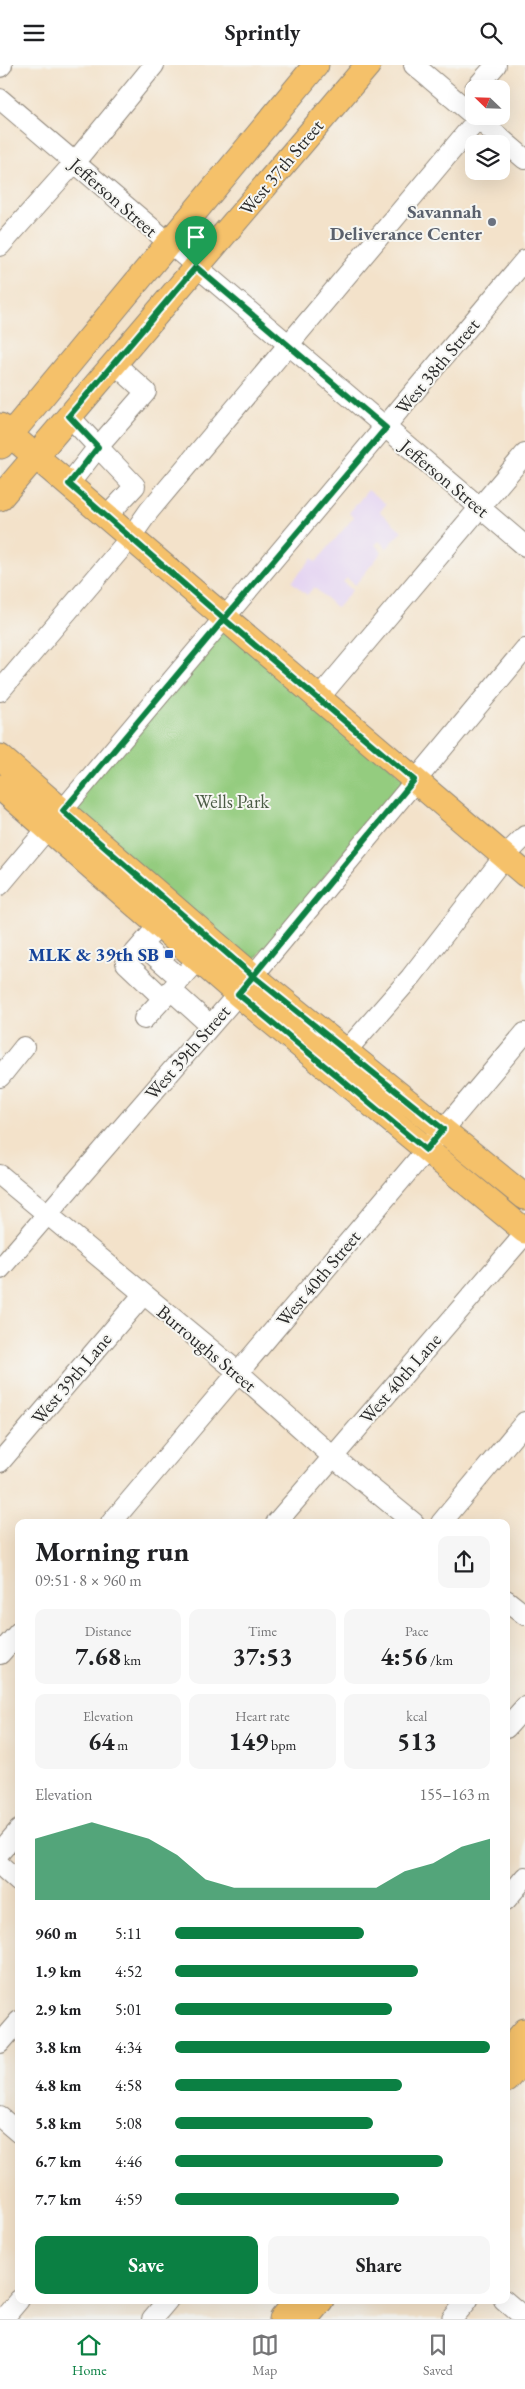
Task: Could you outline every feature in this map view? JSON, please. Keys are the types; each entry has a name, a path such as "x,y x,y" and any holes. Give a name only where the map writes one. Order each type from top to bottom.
{"main road":[{"name":"West 37th Street","path":"4,436 316,65"},
{"name":"West 37th Street","path":"0,498 368,65"},
{"path":"4,436 35,455 224,619 525,874"},
{"path":"0,757 56,820 159,925 199,959 246,985 346,1051 525,1197"},
{"path":"0,787 56,820 246,985 426,1150 525,1233"},
{"path":"510,2048 525,2031"},
{"path":"510,2075 525,2058"},
{"path":"282,2319 295,2304"},
{"path":"305,2319 318,2304"}],"street":[{"path":"0,246 74,163 154,65"},
{"path":"414,65 465,92"},
{"path":"483,80 496,65"},
{"name":"Jefferson Street","path":"0,99 525,546"},
{"path":"0,691 130,538 149,511 472,125"},
{"path":"484,125 525,159"},
{"name":"West 38th Street","path":"0,885 525,261"},
{"path":"69,484 98,447 146,392 114,363"},
{"path":"69,416 134,486 106,517"},
{"path":"318,699 525,454"},
{"name":"West 39th Street","path":"0,1269 246,985 414,780 525,649"},
{"path":"346,1051 410,977 504,857 525,836"},
{"path":"159,925 126,963 172,989"},
{"path":"142,945 172,989 210,1025"},
{"path":"144,1019 199,959"},
{"name":"West 40th Street","path":"114,1519 525,1033"},
{"path":"0,1077 24,1047"},
{"name":"Burroughs Street","path":"0,1175 142,1295 238,1372 332,1456 409,1519"},
{"name":"West 40th Lane","path":"279,1519 525,1233"},
{"name":"West 39th Lane","path":"0,1462 142,1295"},
{"path":"444,1519 525,1422"},
{"path":"510,1603 525,1615"},
{"path":"0,1654 15,1637"},
{"path":"510,1724 525,1707"},
{"path":"0,1852 15,1835"},
{"path":"0,1865 15,1878"},
{"path":"510,1894 525,1877"},
{"path":"0,2043 15,2026"},
{"path":"0,2117 15,2130"},
{"path":"3,2319 16,2304"},
{"path":"152,2319 165,2304"},
{"path":"452,2319 465,2304"},
{"path":"509,2304 525,2318"}],"shaded area":[{"path":"368,490 386,504 380,512 402,531 387,548 379,541 375,545 382,552 355,585 347,578 343,582 352,590 337,608 314,587 307,595 292,582 312,558 316,562 354,517 349,513"}],"green space":[{"name":"Wells Park","path":"224,626 405,779 241,976 59,821"}],"place":[{"name":"Savannah Deliverance Center","path":"492,222"},
{"name":"MLK & 39th SB","path":"169,954"}],"route":[{"path":"196,267 69,416 98,447 69,484 224,619 63,811 253,976 238,994 426,1150 443,1129 253,976 414,780 224,619 386,428 196,267"}]}
